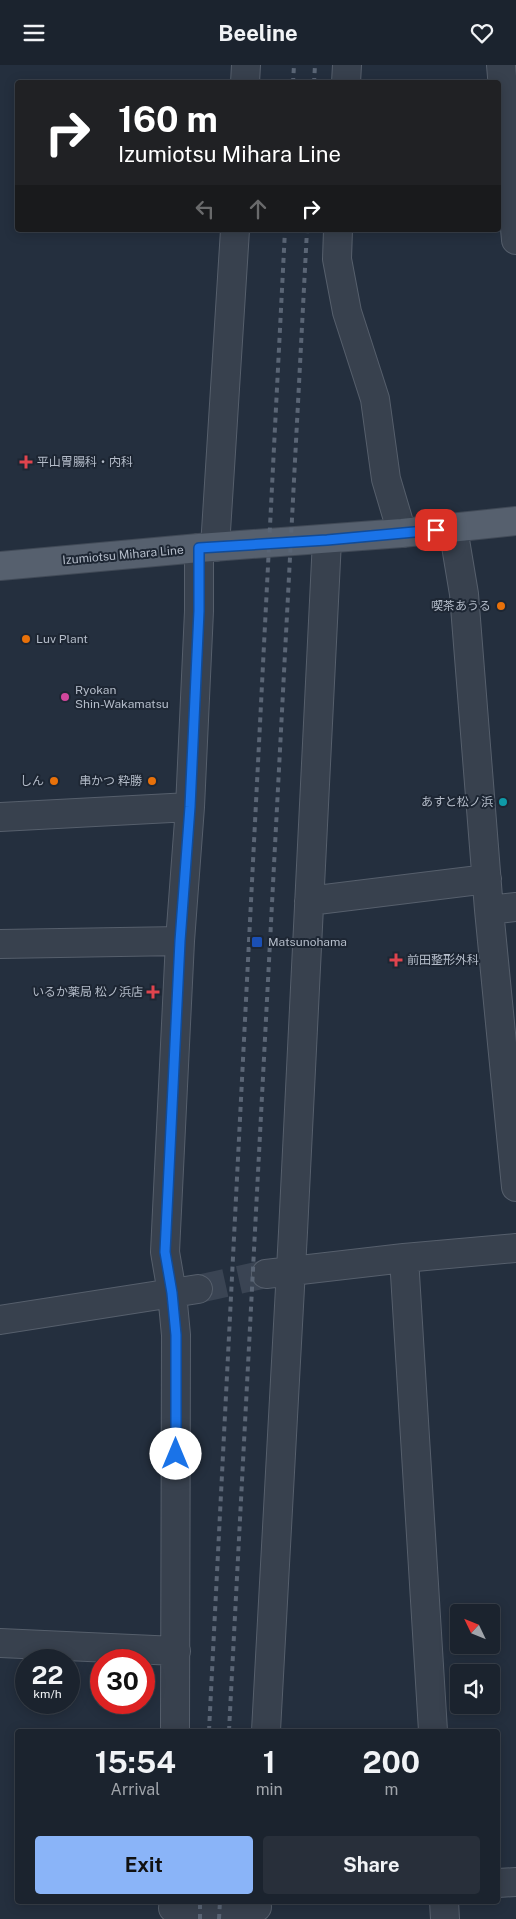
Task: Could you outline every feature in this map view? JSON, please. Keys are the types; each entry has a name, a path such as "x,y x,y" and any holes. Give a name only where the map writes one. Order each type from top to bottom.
{"main road":[{"name":"Izumiotsu Mihara Line","path":"0,566 207,548 327,540 516,521"}],"street":[{"path":"245,80 246,65"},
{"path":"346,80 347,65"},
{"path":"501,65 516,239"},
{"path":"175,1729 176,1335 185,1291 165,1252 199,611 207,548 235,232"},
{"path":"338,232 336,259 347,312 375,399 386,479 402,533"},
{"path":"453,528 464,594 487,879 516,1187"},
{"path":"266,1729 279,1272 309,901 327,540"},
{"path":"0,817 190,807"},
{"path":"309,901 487,879"},
{"path":"490,910 516,907"},
{"path":"0,944 180,941"},
{"path":"279,1272 404,1258 516,1249"},
{"path":"404,1258 433,1729"},
{"path":"0,1320 185,1291"},
{"path":"0,1643 176,1651"},
{"path":"500,1883 516,1882"},
{"path":"444,1904 445,1919"},
{"path":"173,1909 257,1909"}],"tunnel":[{"path":"198,1289 266,1274"}],"railway":[{"path":"293,80 294,65"},
{"path":"314,80 315,65"},
{"path":"209,1729 285,232"},
{"path":"229,1729 307,232"},
{"path":"200,1904 200,1919"},
{"path":"219,1919 220,1904"}],"place":[{"name":"平山胃腸科・内科","path":"26,462"},
{"name":"喫茶あうる","path":"501,606"},
{"name":"Luv Plant","path":"26,639"},
{"name":"Ryokan Shin-Wakamatsu","path":"65,697"},
{"name":"しん","path":"54,781"},
{"name":"串かつ 粋勝","path":"152,781"},
{"name":"あすと松ノ浜","path":"503,802"},
{"name":"Matsunohama","path":"257,942"},
{"name":"前田整形外科","path":"396,960"},
{"name":"いるか薬局 松ノ浜店","path":"153,992"}],"route":[{"path":"176,1454 176,1335 172,1293 165,1252 180,941 190,807 199,611 199,548 327,540 436,530"}]}
